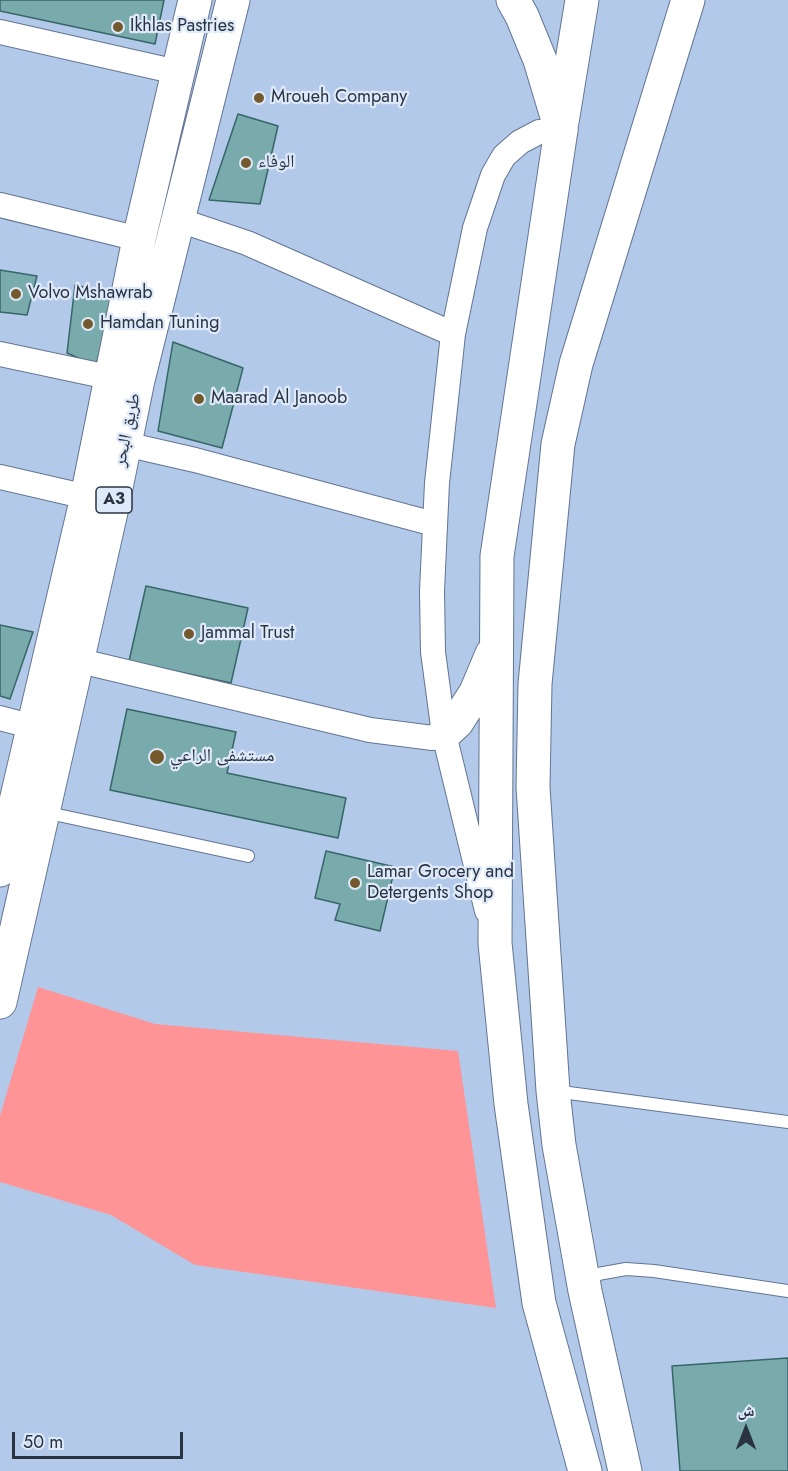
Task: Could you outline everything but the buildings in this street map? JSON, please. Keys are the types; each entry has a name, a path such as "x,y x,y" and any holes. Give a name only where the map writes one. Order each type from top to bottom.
{"main road":[{"name":"طريق البحر","path":"0,870 5,830 34,727 87,497 113,378 139,239 195,0"},
{"name":"طريق البحر","path":"0,1002 44,812 138,380 233,0"},
{"path":"513,0 540,60 561,130"},
{"path":"582,0 497,556 495,943 511,1104 539,1303 585,1471"},
{"path":"625,1471 585,1291 559,1145 553,1091 533,787 535,684 558,444 576,364 687,0"},
{"path":"444,734 457,722 476,692 496,644"}],"street":[{"path":"0,33 177,72"},
{"path":"495,943 444,734 434,652 432,591 437,483 453,334 475,228 493,175 504,156 520,142 539,132 561,130"},
{"path":"0,205 139,239"},
{"path":"179,220 247,243 453,334"},
{"path":"0,354 113,378"},
{"path":"125,444 195,459 434,524"},
{"path":"0,477 87,497"},
{"path":"76,660 370,730 433,738 444,734"},
{"path":"0,718 34,727"}],"lane":[{"path":"44,812 248,856"},
{"path":"553,1091 788,1122"},
{"path":"585,1291 598,1274 626,1269 654,1270 788,1291"}],"shaded area":[{"path":"38,987 155,1024 458,1051 496,1308 195,1265 111,1215 0,1182 0,1116"}],"place":[{"name":"Ikhlas Pastries","path":"118,27"},
{"name":"Mroueh Company","path":"259,98"},
{"name":"الوفاء","path":"246,163"},
{"name":"Volvo Mshawrab","path":"16,294"},
{"name":"Hamdan Tuning","path":"88,324"},
{"name":"Maarad Al Janoob","path":"199,399"},
{"name":"Jammal Trust","path":"189,634"},
{"name":"مستشفى الراعي","path":"157,757"},
{"name":"Lamar Grocery and Detergents Shop","path":"355,883"}]}
